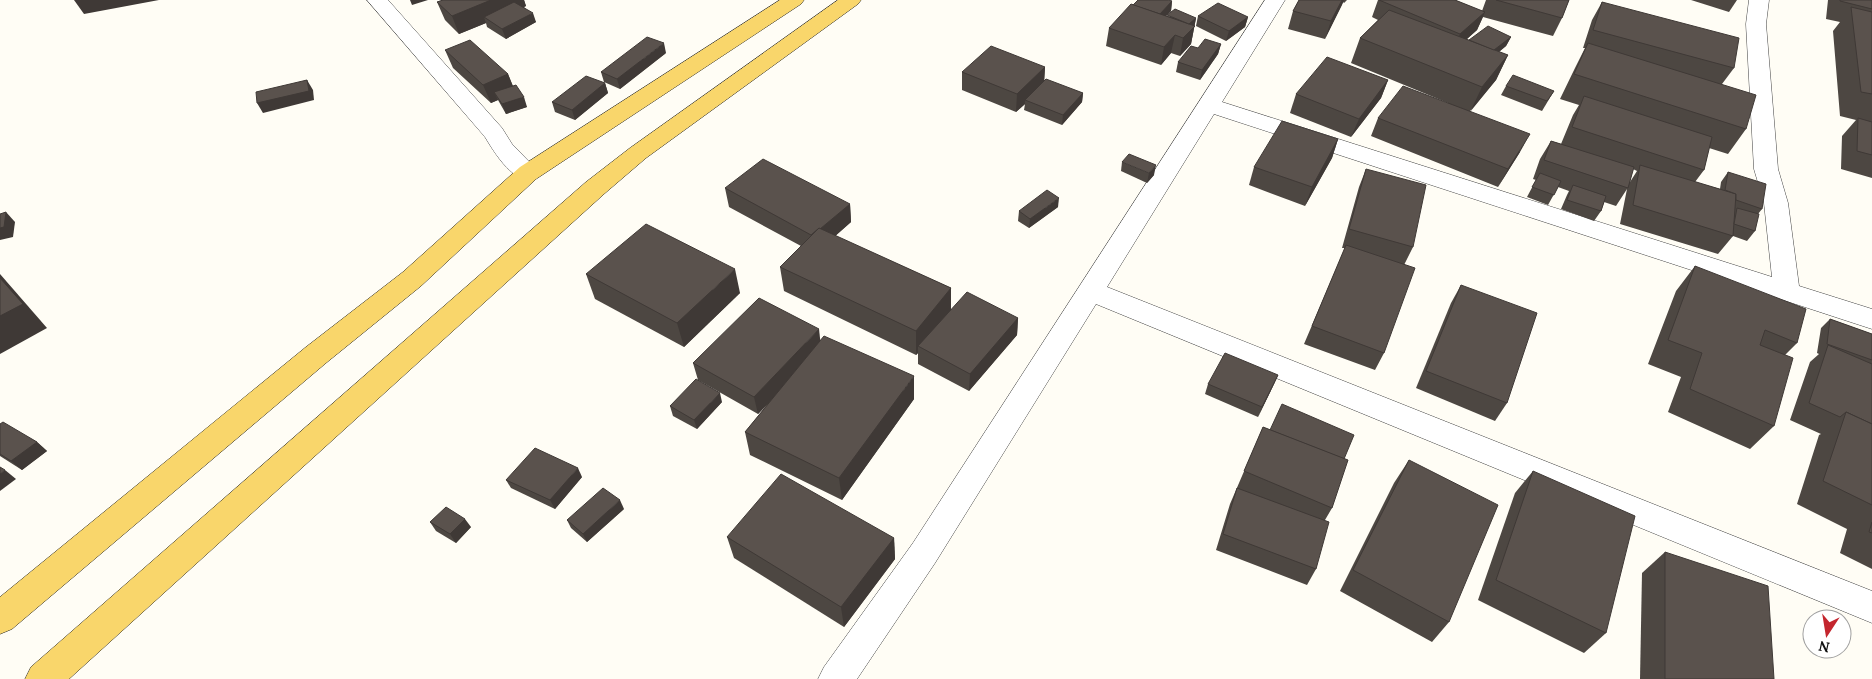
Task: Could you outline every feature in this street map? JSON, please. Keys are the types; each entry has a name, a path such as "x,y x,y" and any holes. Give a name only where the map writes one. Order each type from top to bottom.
{"main road":[{"path":"0,618 309,361 412,279 528,173 794,0"},
{"path":"43,679 596,188 638,153 851,0"}],"street":[{"path":"377,0 494,133 504,149 528,173"},
{"path":"836,679 924,553 1275,0"},
{"path":"1759,0 1756,24 1766,169 1776,203 1787,292"},
{"path":"1209,105 1872,319"},
{"path":"1090,291 1872,607"}],"building":[{"path":"443,0 491,0 452,16 437,2"},
{"path":"1138,0 1172,1 1160,14 1133,5"},
{"path":"1299,0 1342,0 1331,21 1293,11"},
{"path":"1379,0 1455,0 1485,12 1460,34"},
{"path":"1496,0 1569,0 1562,18"},
{"path":"1872,0 1872,9 1840,1"},
{"path":"514,2 533,13 502,29 484,17"},
{"path":"1602,2 1739,38 1734,68 1593,30"},
{"path":"1218,3 1248,17 1229,31 1198,16"},
{"path":"1131,4 1195,26 1183,38 1175,35 1164,47 1109,28"},
{"path":"1851,7 1872,12 1872,94 1861,92"},
{"path":"1175,9 1196,18 1189,24 1167,15"},
{"path":"1389,10 1508,55 1482,87 1360,38"},
{"path":"1488,26 1511,37 1494,50 1469,40"},
{"path":"647,37 664,43 617,79 601,72"},
{"path":"1205,39 1221,44 1202,70 1178,62 1191,46 1198,48"},
{"path":"470,40 508,74 483,85 445,50"},
{"path":"1588,43 1756,95 1746,129 1574,74"},
{"path":"991,46 1045,67 1017,94 962,72"},
{"path":"1327,57 1388,80 1359,119 1296,94"},
{"path":"1513,75 1554,91 1547,101 1506,86"},
{"path":"586,76 605,83 572,110 552,102"},
{"path":"1046,79 1083,93 1063,115 1025,100"},
{"path":"307,80 309,91 257,103 256,92"},
{"path":"516,85 524,97 502,104 494,92"},
{"path":"1403,86 1530,134 1508,169 1378,118"},
{"path":"1584,96 1712,137 1704,170 1572,127"},
{"path":"1858,118 1872,122 1872,155 1857,151"},
{"path":"1282,121 1338,139 1312,187 1254,167"},
{"path":"1551,141 1634,167 1628,188 1544,160"},
{"path":"1129,154 1156,165 1149,173 1122,162"},
{"path":"763,159 850,204 811,235 725,188"},
{"path":"1640,165 1736,194 1733,236 1633,205"},
{"path":"1366,169 1426,185 1413,247 1349,229"},
{"path":"1728,172 1766,184 1762,209 1736,200 1736,194 1725,190"},
{"path":"1540,173 1561,181 1554,195 1532,187"},
{"path":"1573,185 1606,196 1601,211 1567,200"},
{"path":"1047,190 1059,198 1030,219 1019,211"},
{"path":"1737,208 1759,214 1755,231 1734,224"},
{"path":"6,212 4,227 0,228 0,214"},
{"path":"646,224 735,269 677,323 586,274"},
{"path":"819,228 951,288 916,331 780,267"},
{"path":"1346,245 1415,268 1384,353 1312,326"},
{"path":"1695,266 1806,309 1797,343 1765,330 1760,345 1793,358 1774,426 1690,389 1702,353 1668,340"},
{"path":"0,278 23,304 0,316"},
{"path":"1461,285 1537,313 1507,403 1426,371"},
{"path":"967,292 1018,318 970,374 918,346"},
{"path":"759,298 819,329 754,397 693,363"},
{"path":"1830,319 1872,334 1872,360 1827,344"},
{"path":"824,336 914,376 839,478 745,432"},
{"path":"1828,345 1872,364 1872,424 1846,412 1840,417 1809,403"},
{"path":"1225,353 1278,375 1262,407 1208,384"},
{"path":"696,379 720,393 694,420 670,406"},
{"path":"1282,404 1354,435 1344,459 1270,430"},
{"path":"1846,412 1872,424 1872,505 1823,481"},
{"path":"3,422 37,442 11,461 0,454 0,424"},
{"path":"1263,427 1348,460 1332,508 1244,471"},
{"path":"535,448 578,468 550,500 506,480"},
{"path":"1409,460 1498,505 1449,622 1353,570"},
{"path":"0,467 5,470 0,474"},
{"path":"1533,471 1635,516 1606,633 1496,580"},
{"path":"781,474 894,538 841,607 727,537"},
{"path":"603,488 620,500 583,534 567,520"},
{"path":"1237,488 1329,522 1316,569 1223,534"},
{"path":"446,507 465,519 450,534 430,522"},
{"path":"1872,522 1872,533 1869,532"},
{"path":"1665,552 1768,586 1774,679 1665,679"}]}
